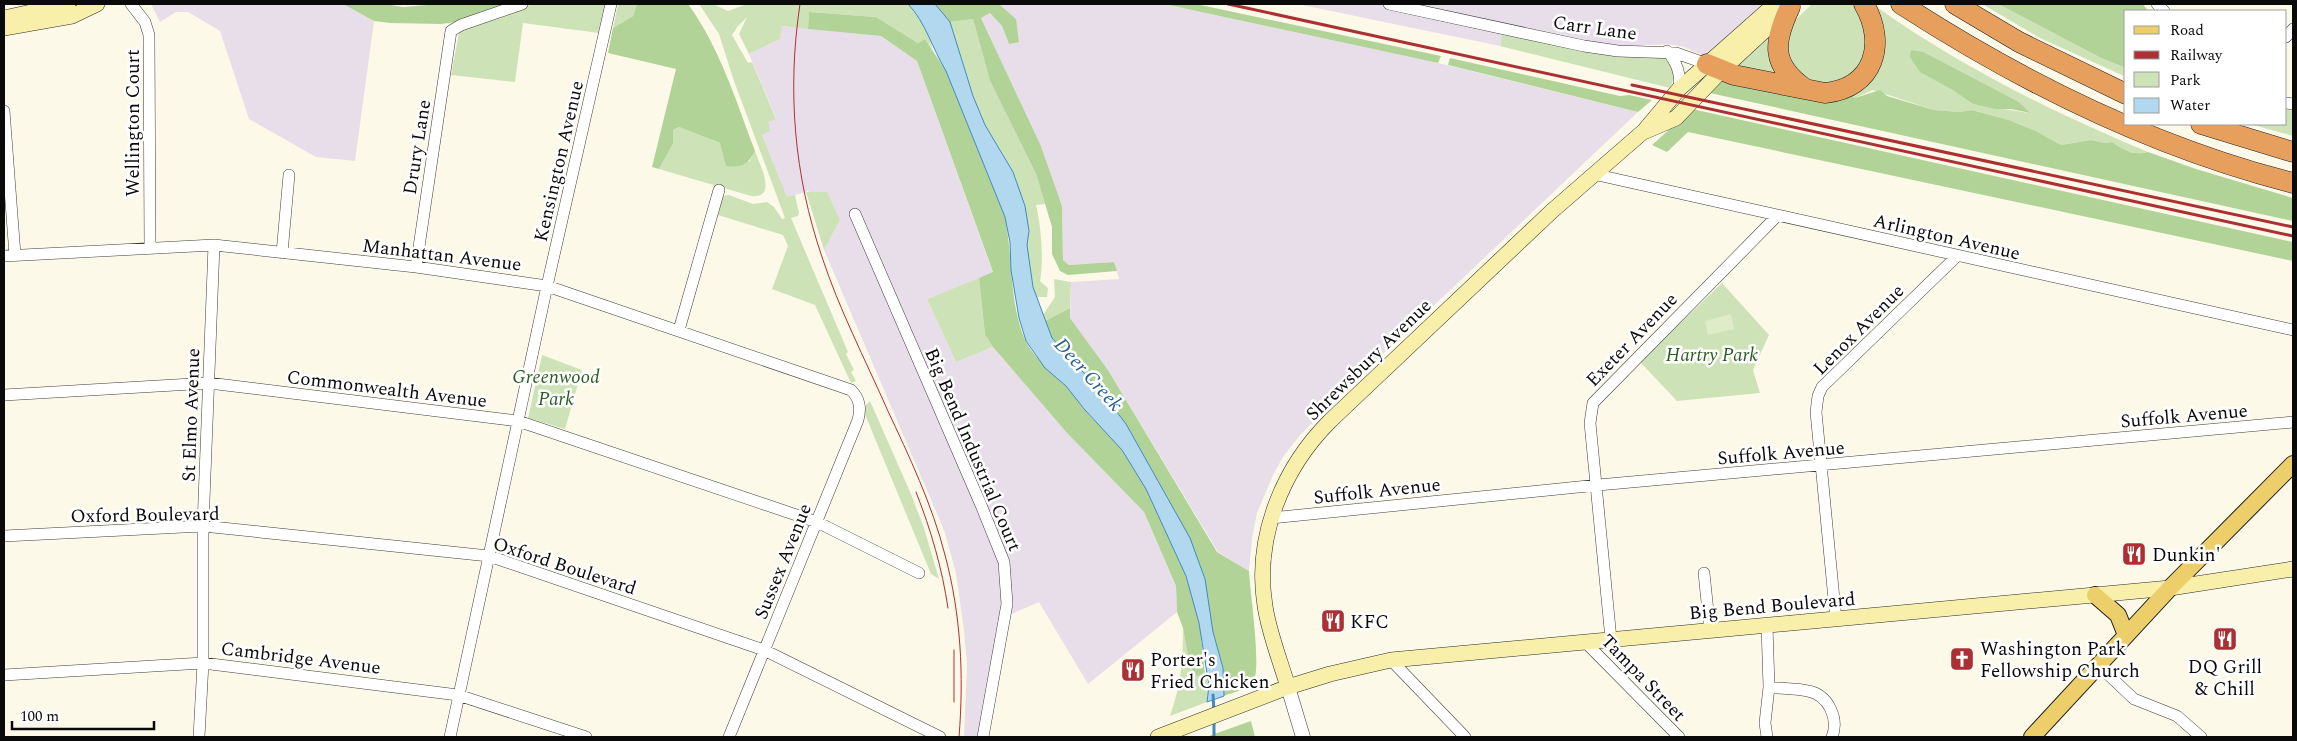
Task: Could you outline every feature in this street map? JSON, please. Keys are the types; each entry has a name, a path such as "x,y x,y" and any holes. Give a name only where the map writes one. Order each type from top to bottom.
{"highway":[{"path":"1714,67 1825,93 1837,92 1852,86 1863,76 1872,62 1876,45 1874,30 1864,4"},
{"path":"1901,4 1990,59 2083,108 2124,125"},
{"path":"1955,4 2034,50 2124,93"},
{"path":"1786,5 1780,29 1778,56 1792,80 1806,90"},
{"path":"2125,125 2179,147 2293,183"},
{"path":"2204,125 2293,152"}],"main road":[{"path":"4,18 68,4"},
{"path":"4,28 72,16 97,4"},
{"name":"Shrewsbury Avenue","path":"1288,687 1265,603 1263,561 1271,518 1288,477 1299,458 1321,430 1593,174 1644,131 1679,89 1714,67 1786,5"},
{"name":"Shrewsbury Avenue","path":"1644,131 1676,118 1714,67"},
{"path":"2032,737 2170,588 2293,464"},
{"name":"Big Bend Boulevard","path":"1165,734 1288,687 1330,674 1391,660 2170,588 2293,569"},
{"path":"2095,595 2118,615 2126,635"}],"street":[{"name":"Wellington Court","path":"131,4 144,22 149,35 150,248"},
{"name":"Drury Lane","path":"416,267 451,31 461,24 522,4"},
{"name":"Kensington Avenue","path":"450,737 547,286 612,4"},
{"name":"Carr Lane","path":"1389,4 1584,46 1618,51 1667,51 1714,67"},
{"path":"1667,51 1678,67 1679,89"},
{"path":"4,111 9,256"},
{"name":"Arlington Avenue","path":"1593,174 2293,330"},
{"path":"282,253 290,175"},
{"path":"679,330 719,190"},
{"name":"Big Bend Industrial Court","path":"854,214 1004,562 1007,604 984,737"},
{"name":"Exeter Avenue","path":"1611,639 1598,485 1590,423 1593,403 1777,216"},
{"name":"Manhattan Avenue","path":"9,256 214,245 416,267 547,286 845,387 857,396"},
{"name":"St Elmo Avenue","path":"199,737 203,663 203,526 214,245"},
{"name":"Lenox Avenue","path":"1836,620 1820,466 1816,412 1818,396 1822,387 1956,256"},
{"name":"Commonwealth Avenue","path":"4,395 209,383 518,422 817,522 919,573"},
{"name":"Sussex Avenue","path":"729,737 858,420 860,406 857,396"},
{"name":"Suffolk Avenue","path":"1271,518 1598,485 2293,422"},
{"name":"Oxford Boulevard","path":"4,536 203,526 489,556 764,650 940,737"},
{"path":"1704,573 1710,631"},
{"path":"1767,737 1765,723 1769,687 1768,626"},
{"name":"Tampa Street","path":"1584,641 1678,737"},
{"path":"1391,660 1465,737"},
{"name":"Cambridge Avenue","path":"4,675 203,663 458,695 586,737"},
{"path":"2098,665 2134,699 2177,716 2201,737"},
{"path":"1288,687 1303,737"},
{"path":"1769,687 1807,690 1825,700 1834,715 1835,725 1832,737"}],"shaded area":[{"path":"151,4 343,4 374,21 355,161 316,157 249,119 220,31 188,12 176,12 160,22"},
{"path":"999,4 1164,4 1438,63 1638,112 1300,435 1283,457 1273,475 1257,513 1252,538 1249,571 1218,552 1108,370 1070,318 1071,282 1119,279 1114,262 1069,265 1063,260 1062,206 1041,146 981,18 990,13 1002,26 1009,44 1016,19"},
{"path":"1297,4 1767,4 1710,54 1702,55 1684,47 1668,44 1617,47 1503,23 1500,46"},
{"path":"781,26 881,36 917,61 993,273 927,299 956,362 993,347 1067,433 1144,512 1176,586 1177,612 1088,684 1039,602 998,620 980,737 964,737 967,666 964,631 956,573 944,530 824,250 840,220 808,191 787,198 762,135 768,122 776,118 749,54 780,39"}],"green space":[{"path":"343,4 384,4 403,7 439,4 510,4 457,22 441,24 374,21"},
{"path":"533,4 606,4 599,33 523,23 515,82 451,75 459,33 467,26"},
{"path":"618,4 637,4 633,16 613,28"},
{"path":"637,4 688,4 709,38 726,75 755,151 750,160 740,166 726,166 720,143 679,127 673,130 673,144 659,169 652,167 676,69 608,53 613,28 633,16"},
{"path":"699,4 713,4 728,11 747,4 908,4 927,28 933,50 925,39 918,43 876,17 809,12 808,29 782,26 780,39 749,54 739,34 747,17 732,35 748,63 752,62 776,119 768,122 770,131 762,135 787,197 795,195 799,213 798,216 791,218 848,352 846,354 854,370 851,372 856,381 851,383 815,305 772,289 788,246 783,235 718,215 723,196 729,195 753,204 767,202 774,207 782,219 785,218 734,81 719,34"},
{"path":"935,4 999,4 1016,19 1019,42 1009,44 1002,26 990,13 981,18 1041,146 1062,206 1063,260 1069,265 1114,262 1117,271 1068,275 1060,271 1052,254 1052,227 1036,174 990,81 973,19 950,22"},
{"path":"1164,4 1196,4 1441,56 1438,63"},
{"path":"1812,4 1859,4 1869,52 1853,78 1813,85 1791,71 1785,32"},
{"path":"1982,4 1998,4 2101,58 2124,67 2124,76 2040,38"},
{"path":"1998,4 2143,4 2147,10 2124,10 2124,67 2101,58"},
{"path":"1874,5 1973,68 2077,121 2148,152 2133,153 2112,142 2105,143 2091,140 2061,145 2036,131 2009,120 1972,110 1959,112 1934,110 1873,90 1855,98 1846,94 1861,86","holes":["1989,87 2019,102 2029,113 1973,104 1951,89"]},
{"path":"809,12 876,17 918,43 925,39 946,71 1005,217 1016,311 1025,340 1038,359 1066,385 1087,412 1108,433 1138,474 1151,498 1175,548 1193,599 1200,629 1205,675 1197,676 1190,667 1183,628 1177,612 1176,586 1144,512 1067,433 993,347 985,335 979,278 993,272 917,61 881,36 808,29"},
{"path":"973,19 990,81 1036,174 1045,204 1036,205 1041,243 1042,264 1040,281 1048,288 1047,297 1037,297 1033,287 1027,245 1029,231 1013,172 985,125 973,96 950,22"},
{"path":"1502,32 1610,56 1663,57 1672,67 1672,84 1670,88 1500,46"},
{"path":"1775,32 1783,77 1735,69"},
{"path":"1911,50 1923,52 2019,102 2030,113 1973,104 1920,72 1910,57"},
{"path":"1450,58 1620,96 1629,95 1652,100 1638,112 1448,65"},
{"path":"1727,77 1846,94 1855,98 1880,90 1887,96 1934,110 1959,112 1972,110 2009,120 2036,131 2061,145 2091,140 2105,143 2112,142 2129,152 2148,152 2196,169 2293,198 2293,221 1710,93"},
{"path":"1692,109 2293,242 2293,261 1688,132 1667,152 1652,145"},
{"path":"2287,109 2293,111 2293,136 2254,125 2287,125"},
{"path":"679,127 720,143 749,162 755,151 765,180 764,192 759,196 751,196 659,169 673,144 673,130"},
{"path":"806,192 827,192 840,220 824,250"},
{"path":"979,278 985,335 993,347 956,362 927,299"},
{"path":"1054,279 1071,282 1070,308 1045,321 1043,315 1055,297"},
{"name":"Hartry Park","path":"1722,283 1769,335 1753,370 1760,393 1677,401 1640,362"},
{"path":"1070,308 1070,318 1108,370 1217,552 1249,571 1256,672 1252,683 1245,688 1224,696 1223,668 1213,632 1126,424 1103,394 1052,338 1045,321"},
{"path":"1731,314 1734,329 1708,335 1705,321"},
{"name":"Greenwood Park","path":"542,355 582,370 565,429 528,418"},
{"path":"870,401 911,494 924,528 939,579 931,574 864,412 866,405"},
{"path":"1183,628 1190,667 1197,676 1205,675 1209,686 1207,702 1170,716 1181,673"},
{"path":"1251,721 1255,737 1206,737"}],"water":[{"path":"908,4 935,4 950,22 973,96 985,125 1013,172 1025,206 1029,231 1027,245 1033,287 1052,338 1103,394 1126,424 1190,538 1205,579 1213,632 1223,668 1224,696 1207,702 1209,686 1199,623 1186,576 1146,489 1122,450 1085,410 1066,386 1045,368 1026,341 1019,318 1011,270 1010,242 1005,217 946,71 920,19"}],"waterway":[{"name":"Deer Creek","path":"1213,695 1214,712"},
{"name":"Deer Creek","path":"1214,720 1214,737"}],"tram line":[{"path":"800,4 796,36 794,100 799,164 805,195 812,226 836,296 912,462 940,536 955,600 958,623 961,668 959,737"},
{"path":"916,492 935,549 943,578 948,608"},
{"path":"954,650 954,702"}],"railway":[{"path":"1228,4 2293,236"},
{"path":"1632,85 2293,227"}],"place":[{"name":"Dunkin'","path":"2134,554"},
{"name":"KFC","path":"1333,621"},
{"name":"DQ Grill & Chill","path":"2225,639"},
{"name":"Washington Park Fellowship Church","path":"1962,659"},
{"name":"Porter's Fried Chicken","path":"1133,670"}]}
